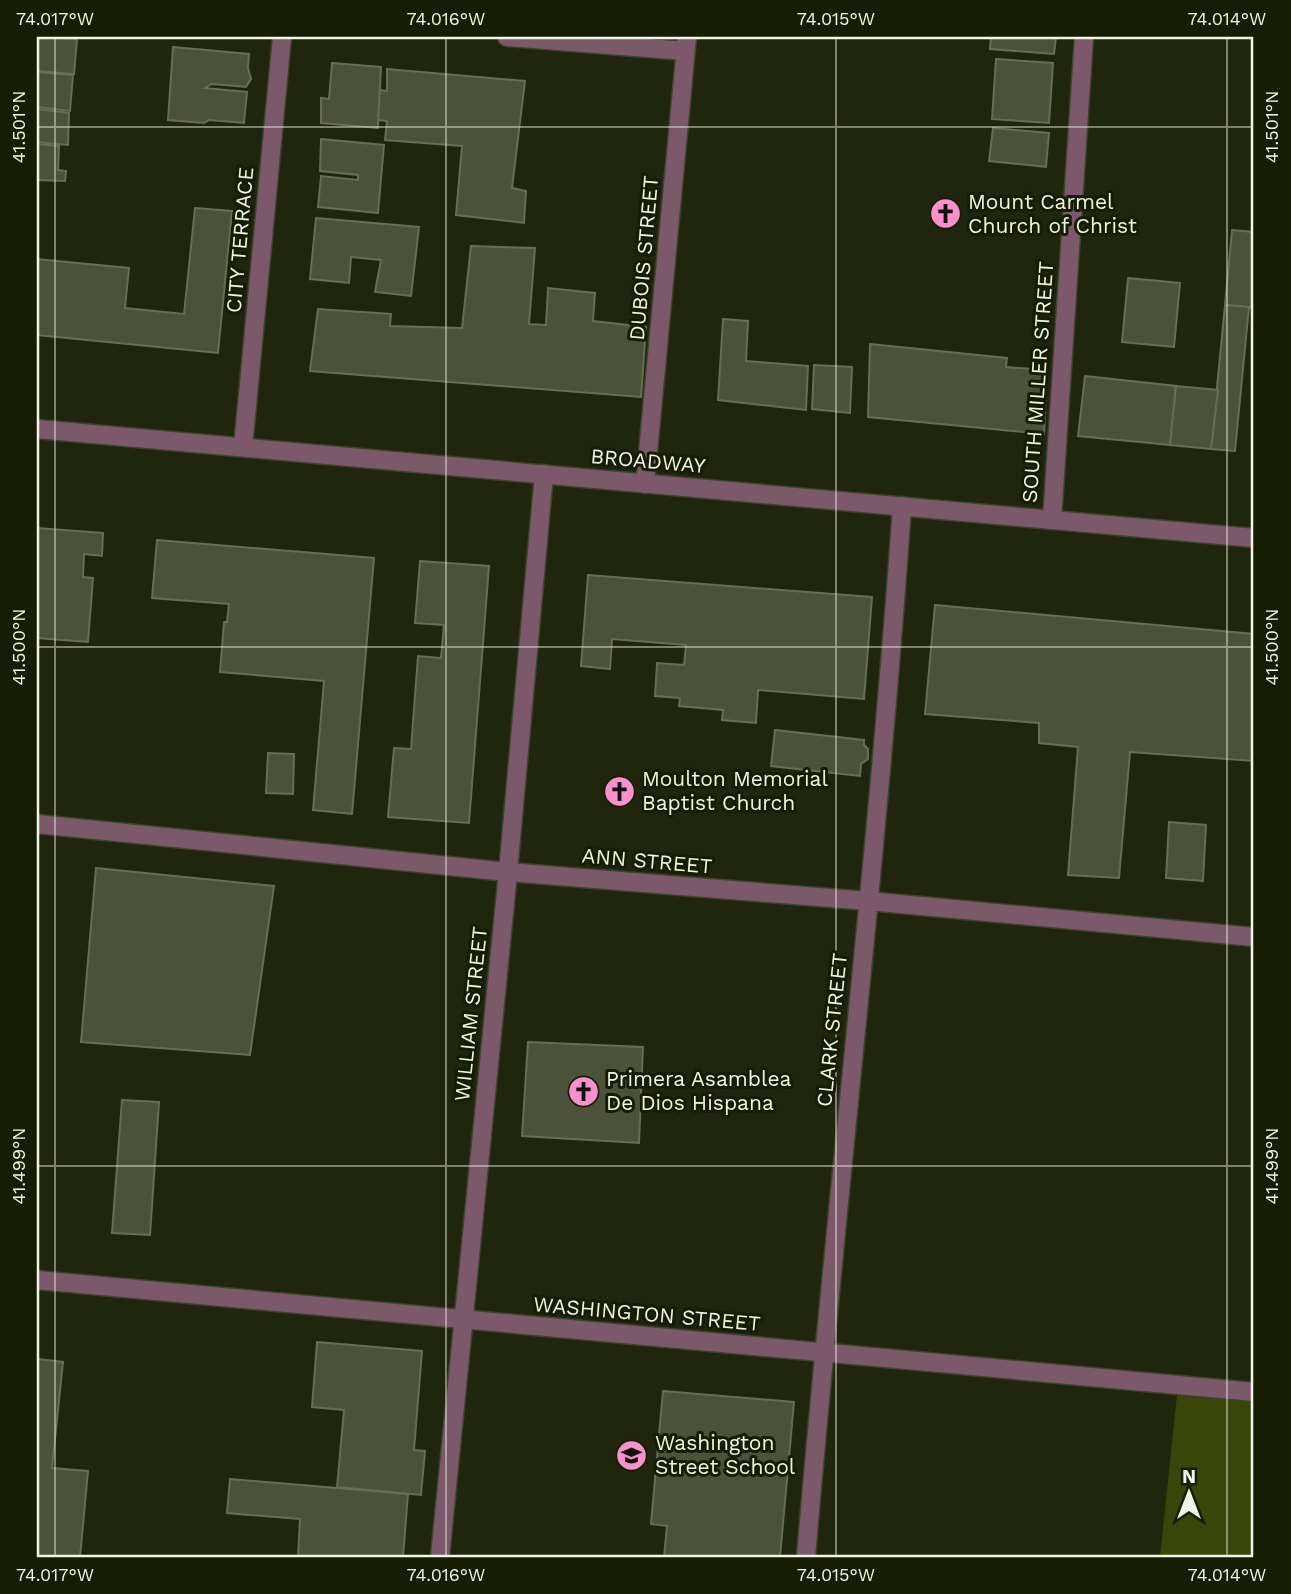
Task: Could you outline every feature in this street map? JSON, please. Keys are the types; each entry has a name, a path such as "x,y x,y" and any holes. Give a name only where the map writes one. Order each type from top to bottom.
{"street":[{"name":"CITY TERRACE","path":"243,447 282,37"},
{"path":"507,37 686,44"},
{"name":"SOUTH MILLER STREET","path":"1052,520 1084,37"},
{"name":"DUBOIS STREET","path":"645,484 686,44"},
{"name":"BROADWAY","path":"37,429 1254,538"},
{"name":"WILLIAM STREET","path":"440,1557 508,872 544,474"},
{"name":"CLARK STREET","path":"806,1557 823,1353 892,648 902,506"},
{"name":"ANN STREET","path":"37,824 508,872 868,901 1254,937"},
{"name":"WASHINGTON STREET","path":"37,1280 1254,1392"}],"green space":[{"path":"1178,1385 1254,1392 1254,1557 1160,1557"}],"building":[{"path":"37,37 77,39 74,74 37,71"},
{"path":"991,37 1056,37 1054,54 990,49"},
{"path":"173,47 249,54 248,68 251,79 246,87 212,84 205,88 247,92 244,123 168,120"},
{"path":"996,59 1053,63 1049,123 992,119"},
{"path":"332,63 381,67 378,128 321,123 321,98 329,99"},
{"path":"387,69 525,81 512,188 526,191 524,223 456,215 462,146 385,140 387,121 378,120 380,90 387,91"},
{"path":"37,72 73,75 70,111 37,107"},
{"path":"37,109 69,113 68,145 37,142"},
{"path":"993,128 1049,133 1046,167 989,161"},
{"path":"321,139 384,145 378,213 318,207 321,176 358,180 358,175 320,171"},
{"path":"37,144 59,146 58,170 66,171 65,181 37,180"},
{"path":"195,208 232,211 218,353 37,335 37,259 129,268 125,308 184,314"},
{"path":"316,218 419,227 411,296 375,292 381,260 351,257 349,283 310,279"},
{"path":"1232,230 1254,232 1254,308 1225,305"},
{"path":"471,246 535,248 529,324 546,325 548,288 595,293 593,321 646,327 641,397 310,371 318,309 391,314 390,326 462,328"},
{"path":"1128,278 1180,283 1174,347 1122,342"},
{"path":"1225,305 1249,307 1235,451 1211,449"},
{"path":"723,319 748,321 746,361 808,366 806,410 718,400"},
{"path":"870,344 1007,358 1006,367 1047,370 1044,434 868,417"},
{"path":"814,365 852,367 850,413 812,409"},
{"path":"1085,376 1176,386 1170,445 1078,436"},
{"path":"1176,386 1218,390 1211,449 1170,445"},
{"path":"37,528 103,533 102,556 84,554 83,577 93,578 88,642 37,638"},
{"path":"157,540 374,558 352,814 313,810 324,681 220,672 224,622 227,622 229,604 152,598"},
{"path":"420,561 489,566 469,823 388,817 394,748 411,749 418,656 441,658 444,625 415,623"},
{"path":"588,575 872,597 864,699 758,690 756,723 722,720 723,710 679,706 680,698 655,696 657,663 684,665 686,645 612,639 610,669 581,666"},
{"path":"935,605 1254,634 1254,761 1130,752 1119,878 1068,875 1078,747 1039,743 1039,723 925,714"},
{"path":"775,730 864,740 868,759 861,764 860,776 771,766"},
{"path":"268,753 294,754 293,794 266,793"},
{"path":"1169,822 1206,825 1203,881 1166,878"},
{"path":"96,868 274,886 250,1055 81,1042"},
{"name":"Primera Asamblea De Dios Hispana","path":"528,1042 643,1047 639,1143 522,1136"},
{"path":"122,1100 159,1102 150,1235 112,1233"},
{"path":"317,1342 422,1351 414,1450 425,1451 421,1495 337,1487 344,1410 312,1407"},
{"path":"37,1359 63,1362 52,1468 88,1471 80,1557 37,1557"},
{"path":"663,1391 794,1402 780,1557 664,1557 667,1526 651,1524"},
{"path":"230,1479 408,1494 403,1557 298,1557 300,1519 227,1513"}],"place":[{"name":"Mount Carmel Church of Christ","path":"945,214"},
{"name":"Moulton Memorial Baptist Church","path":"619,791"},
{"name":"Primera Asamblea De Dios Hispana","path":"583,1091"},
{"name":"Washington Street School","path":"632,1455"}]}
